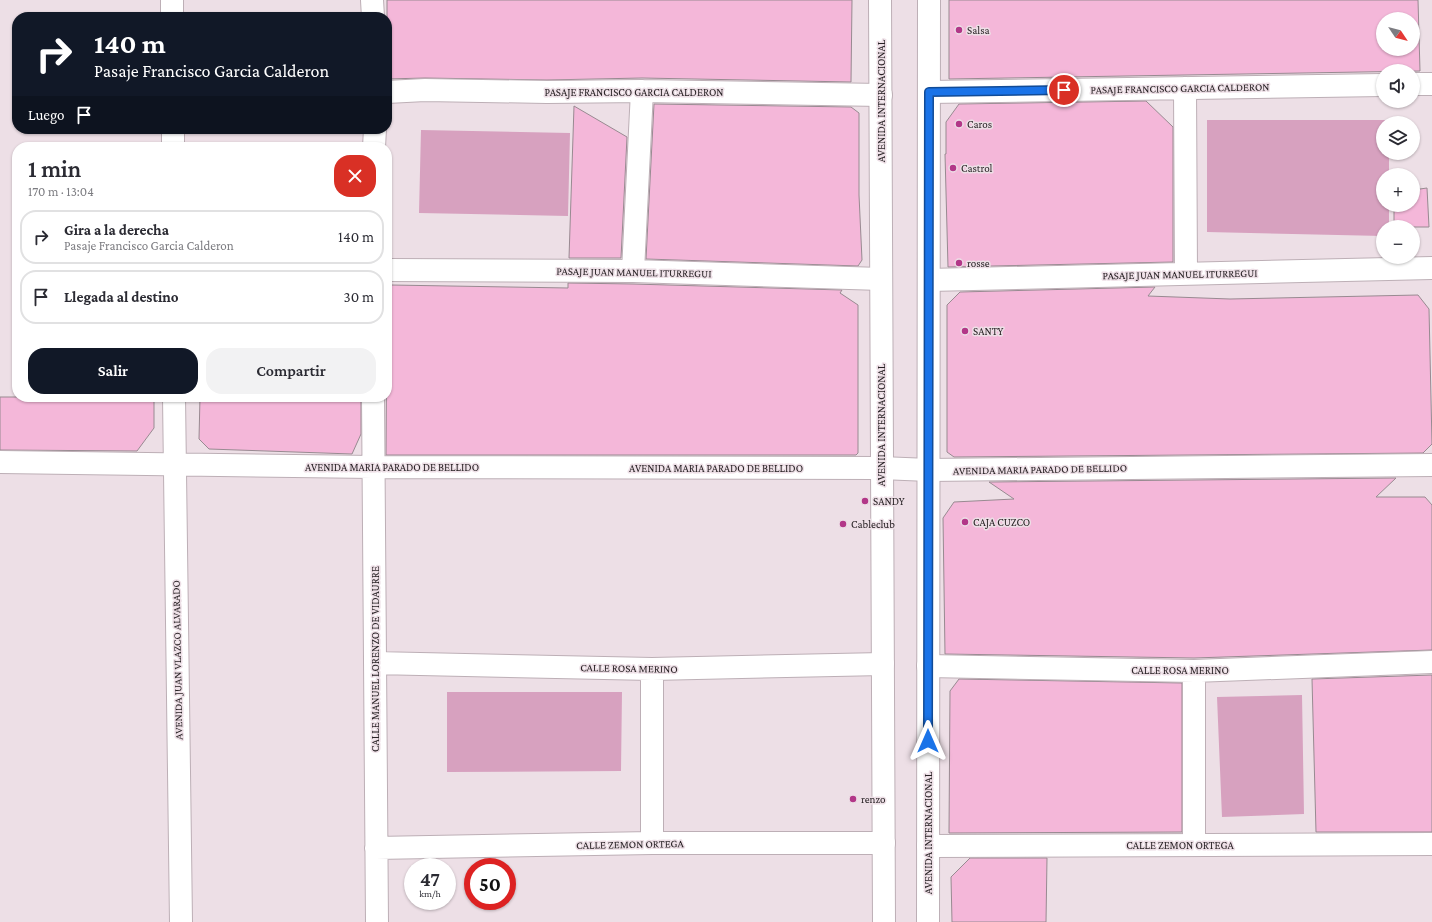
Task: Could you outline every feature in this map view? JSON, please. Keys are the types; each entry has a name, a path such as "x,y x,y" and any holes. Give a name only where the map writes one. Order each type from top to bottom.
{"street":[{"path":"172,0 172,12"},
{"path":"372,0 372,12"},
{"name":"AVENIDA INTERNACIONAL","path":"880,0 884,922"},
{"name":"AVENIDA INTERNACIONAL","path":"928,922 929,0"},
{"path":"1420,84 1432,84"},
{"name":"PASAJE FRANCISCO GARCIA CALDERON","path":"929,92 1376,85"},
{"path":"1185,88 1186,274"},
{"name":"PASAJE FRANCISCO GARCIA CALDERON","path":"392,92 425,90 547,92 642,91 881,95"},
{"path":"633,271 642,91"},
{"name":"PASAJE JUAN MANUEL ITURREGUI","path":"929,280 1432,268"},
{"name":"PASAJE JUAN MANUEL ITURREGUI","path":"392,270 633,271 881,279"},
{"name":"AVENIDA JUAN VLAZCO ALVARADO","path":"174,402 181,922"},
{"name":"CALLE MANUEL LORENZO DE VIDAURRE","path":"373,402 377,922"},
{"name":"AVENIDA MARIA PARADO DE BELLIDO","path":"0,462 373,467 882,468 929,470 1432,465"},
{"name":"CALLE ROSA MERINO","path":"928,666 1194,671 1432,662"},
{"name":"CALLE ROSA MERINO","path":"375,663 652,669 883,664"},
{"path":"652,669 652,843"},
{"path":"1194,671 1194,845"},
{"name":"CALLE ZEMON ORTEGA","path":"376,848 652,843 884,843"},
{"name":"CALLE ZEMON ORTEGA","path":"928,846 1432,844"}],"shaded area":[{"path":"1207,120 1376,120 1376,160 1389,160 1389,168 1376,168 1376,212 1389,212 1389,220 1376,220 1376,236 1207,232"},
{"path":"421,130 570,133 568,216 419,213"},
{"path":"447,692 622,692 621,771 447,772"},
{"path":"1302,695 1304,814 1222,817 1217,697"}],"building":[{"path":"387,0 852,0 851,82 642,78 547,80 392,79 392,12 387,12"},
{"path":"949,0 1418,0 1418,12 1376,12 1376,56 1420,56 1420,64 1376,64 1376,72 949,79"},
{"path":"1146,101 1173,127 1173,262 948,267 945,154 946,122 959,104"},
{"path":"654,104 851,107 859,113 859,195 862,260 858,266 646,259"},
{"path":"574,106 627,137 621,258 569,258"},
{"path":"1427,188 1429,227 1420,227 1420,220 1394,220 1394,212 1420,212 1420,189"},
{"path":"568,283 842,290 840,293 858,305 858,453 856,455 386,455 386,402 392,402 392,285 568,288"},
{"path":"1155,287 1148,296 1230,299 1418,295 1429,309 1432,444 1423,453 954,457 947,452 947,305 960,292"},
{"path":"0,397 12,397 12,402 154,402 154,428 137,451 0,450"},
{"path":"200,402 361,402 361,434 352,454 209,449 199,439"},
{"path":"1396,478 1376,497 1425,497 1432,505 1432,650 1194,658 945,654 943,518 954,502 1014,499 989,482"},
{"path":"1432,675 1432,832 1316,832 1312,679"},
{"path":"959,679 1182,683 1182,832 949,833 950,691"},
{"path":"970,858 1047,858 1046,922 952,922 951,877"}],"place":[{"name":"Salsa","path":"959,30"},
{"name":"Caros","path":"959,124"},
{"name":"Castrol","path":"953,168"},
{"name":"rosse","path":"959,263"},
{"name":"SANTY","path":"965,331"},
{"name":"SANDY","path":"865,501"},
{"name":"CAJA CUZCO","path":"965,522"},
{"name":"Cableclub","path":"843,524"},
{"name":"renzo","path":"853,799"}],"route":[{"path":"928,741 929,92 1064,90"}]}
